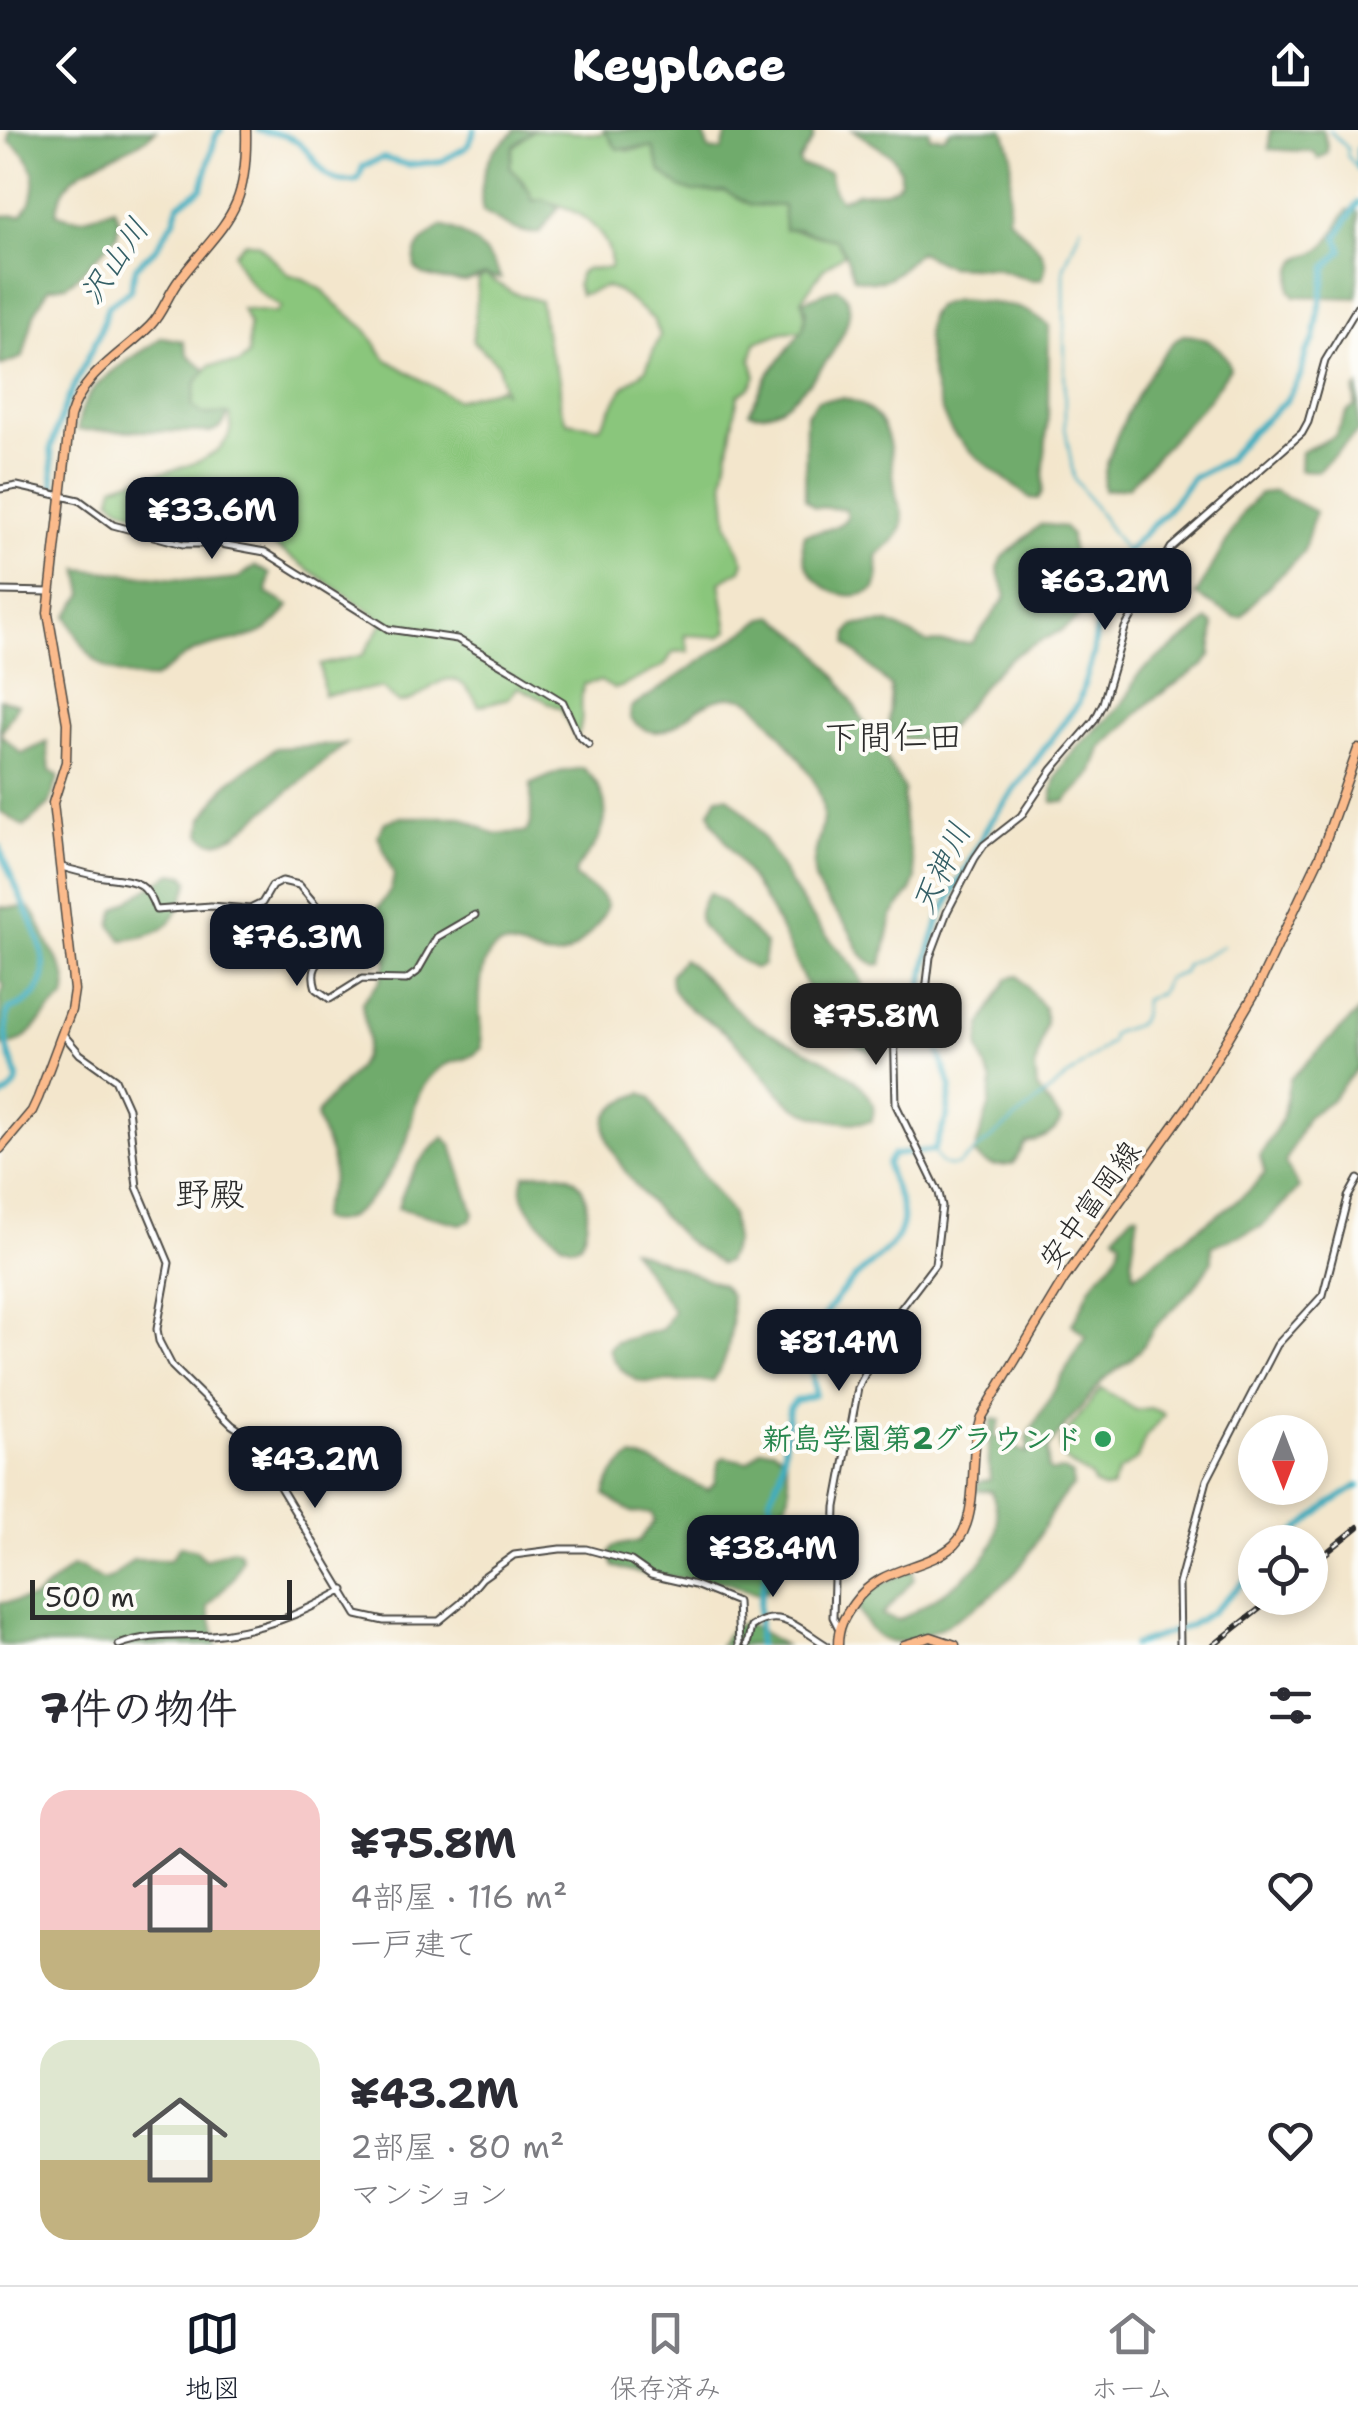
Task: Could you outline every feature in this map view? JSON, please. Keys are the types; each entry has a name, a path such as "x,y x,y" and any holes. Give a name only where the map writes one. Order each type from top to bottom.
{"main road":[{"path":"0,1149 32,1111 62,1034 74,990 53,803 66,762 68,723 49,619 70,417 75,400 94,372 155,321 177,283 230,219 240,195 246,132"},
{"name":"安中富岡線","path":"838,1645 839,1629 868,1585 944,1551 959,1538 972,1486 976,1431 981,1417 1064,1279 1188,1106 1250,1002 1320,856 1358,749"},
{"path":"904,1645 930,1637 956,1645"}],"street":[{"path":"839,1629 833,1617 836,1508 858,1388 890,1323 931,1270 937,1254 941,1198 896,1105 892,1030 900,1014 922,1001 930,957 947,912 980,851 1020,816 1098,713 1126,628 1175,543 1306,428 1324,361 1358,306"},
{"path":"0,489 17,486 86,503 106,521 183,544 258,549 388,629 457,639 563,702 582,740 589,745"},
{"path":"0,591 51,592"},
{"path":"62,867 103,877 121,877 138,884 150,894 156,910 211,906 250,910 262,902 272,886 282,881 298,885 341,935 339,948 319,960 313,970 316,989 330,999 362,979 406,980 417,972 437,937 475,915"},
{"path":"62,1034 80,1054 116,1080 128,1108 137,1187 169,1264 158,1341 182,1376 232,1425 259,1443 268,1468 361,1617 384,1621 440,1620 482,1578 514,1554 586,1549 631,1561 651,1575 695,1585 738,1602 738,1645"},
{"path":"1180,1641 1179,1584 1206,1482 1278,1345 1323,1295 1348,1197 1358,1179"},
{"path":"119,1645 144,1638 220,1634 280,1621 302,1614 344,1590"},
{"path":"748,1645 750,1627 764,1619 779,1618 790,1620 826,1645"}],"green space":[{"path":"10,130 156,130 83,171 61,195 56,213 72,218 86,218 114,208 119,220 117,236 76,278 66,285 49,288 34,314 23,357 0,366 0,216 22,215 34,185 31,165 9,141"},
{"path":"515,130 533,130 513,147 510,167 533,201 543,199 559,207 539,233 517,230 483,212 482,187 489,161"},
{"path":"533,130 601,134 604,130 626,151 653,147 661,172 707,191 725,191 751,205 783,206 789,229 836,239 845,253 823,269 802,299 806,320 802,331 783,332 756,342 751,360 756,376 751,386 738,395 724,479 728,524 744,562 741,570 720,582 728,631 719,637 685,635 689,651 673,652 665,665 621,687 614,689 600,681 584,684 576,738 561,709 518,687 509,698 479,706 468,689 449,679 399,703 382,688 324,695 320,665 363,655 384,621 276,547 241,531 216,530 163,511 139,514 111,499 114,486 207,457 221,447 230,433 230,415 202,414 192,406 196,383 210,365 239,364 248,356 249,325 242,309 276,313 281,307 246,278 234,253 245,242 258,244 288,274 324,291 365,328 386,359 456,400 499,388 504,392 498,364 473,341 478,280 485,275 511,292 540,301 548,348 560,380 560,406 567,422 600,427 624,387 646,369 660,335 653,319 618,291 605,287 580,295 579,274 585,269 610,268 610,254 597,230 573,211 533,201 510,167 513,147"},
{"path":"604,130 703,130 712,151 722,150 728,130 813,130 813,139 799,161 801,166 829,172 834,192 841,200 856,193 886,191 900,180 900,170 892,156 853,130 930,130 929,137 944,137 951,130 1004,130 1012,155 1008,217 1041,253 1045,261 1042,279 1032,280 995,268 948,266 919,252 884,280 854,278 836,240 798,229 785,230 783,206 751,205 725,191 693,192 680,187 661,172 653,147 617,149"},
{"path":"1270,130 1322,130 1327,153 1318,159 1314,152 1269,149"},
{"path":"1355,209 1357,298 1295,296 1290,290 1298,260 1327,244 1348,210"},
{"path":"442,226 478,245 501,279 485,275 465,282 443,280 423,275 415,268 418,248"},
{"path":"837,288 847,299 849,314 844,332 820,370 780,408 749,412 768,375 803,329 806,310 802,301"},
{"path":"956,300 1017,308 1049,326 1048,415 1042,492 1038,499 1029,498 977,457 951,430 940,407 927,325 935,308"},
{"path":"1183,335 1212,344 1224,354 1230,368 1208,400 1128,487 1104,490 1110,456 1131,407 1158,361"},
{"path":"162,337 183,341 188,355 206,370 196,383 192,406 202,414 228,414 224,423 210,432 78,430 87,398 97,386"},
{"path":"1358,387 1358,432 1318,471 1300,470 1301,452 1335,436 1347,412 1355,406"},
{"path":"843,398 873,413 882,424 903,518 898,535 877,556 875,589 861,595 834,592 822,585 812,575 803,549 805,534 834,527 847,517 845,509 814,507 805,499 806,415 818,400"},
{"path":"1275,491 1315,512 1303,553 1242,617 1235,617 1196,595 1244,511 1259,494"},
{"path":"1041,524 1064,527 1071,536 1080,575 1080,615 1007,661 943,734 916,739 888,732 891,687 847,644 848,633 854,625 889,623 927,642 972,643 1006,597 998,568 1003,557"},
{"path":"255,566 270,574 267,593 289,606 279,619 257,635 193,652 154,679 122,674 99,664 67,616 84,594 79,569 207,582 237,579"},
{"path":"775,616 811,645 839,680 904,789 903,816 916,879 892,916 882,964 876,965 863,955 818,886 814,864 823,818 821,799 803,764 757,707 741,698 715,700 679,723 655,732 643,729 630,718 631,708 765,618"},
{"path":"1208,620 1214,625 1211,655 1205,664 1152,700 1101,749 1092,774 1065,802 1053,802 1054,786 1068,758 1116,710 1138,675"},
{"path":"0,699 18,704 0,734"},
{"path":"0,734 22,754 47,742 50,771 59,776 49,805 24,827 0,811"},
{"path":"346,744 237,834 214,842 201,834 203,818 228,783 276,748"},
{"path":"583,768 599,788 605,820 596,842 575,873 607,905 601,919 577,946 561,956 508,945 496,948 488,957 480,987 482,1048 441,1068 425,1084 415,1105 406,1143 372,1197 346,1218 333,1222 320,1219 333,1172 316,1116 364,1055 367,1038 362,1002 380,981 387,960 371,933 370,920 391,889 394,875 378,835 385,822 400,817 461,817 494,834 526,832 531,823 531,784 559,772"},
{"path":"727,796 757,828 807,910 855,968 889,1039 873,1052 838,1031 824,1015 776,920 713,822 710,812 718,797"},
{"path":"172,873 184,875 189,881 174,917 150,935 122,940 111,925 116,909"},
{"path":"709,893 766,944 763,965 755,969 748,965 706,931 699,914"},
{"path":"0,907 30,908 61,966 67,989 65,998 27,1036 10,1045 0,1045 0,998 4,986 0,979"},
{"path":"683,959 753,1023 850,1076 865,1090 873,1105 871,1121 852,1123 822,1118 787,1101 735,1041 676,994 670,975"},
{"path":"1018,976 1044,1008 1046,1023 1035,1067 1037,1088 1061,1120 1047,1136 1026,1143 1013,1164 997,1166 974,1154 989,1107 992,1082 978,1047 982,1024 1008,978"},
{"path":"1358,1012 1358,1067 1331,1100 1307,1117 1285,1163 1299,1188 1261,1227 1212,1246 1212,1261 1194,1288 1153,1329 1130,1360 1103,1380 1048,1448 1048,1469 1072,1474 1073,1486 1055,1507 1021,1565 988,1597 938,1629 905,1641 890,1642 879,1637 858,1610 864,1592 913,1569 914,1579 882,1615 898,1620 963,1578 992,1546 997,1525 993,1497 991,1491 976,1490 979,1482 990,1479 992,1419 1000,1420 995,1437 1027,1453 1028,1435 1086,1336 1072,1324 1090,1288 1115,1257 1121,1241 1115,1234 1134,1213 1138,1214 1132,1257 1134,1275 1248,1192 1265,1173 1260,1156 1282,1119 1290,1079"},
{"path":"642,1093 651,1098 660,1117 731,1213 735,1241 726,1262 720,1264 682,1237 633,1182 612,1148 606,1133 608,1115 621,1103"},
{"path":"444,1137 452,1146 474,1214 470,1221 460,1224 398,1208 415,1169"},
{"path":"525,1175 565,1175 582,1189 587,1217 580,1243 572,1247 563,1244 526,1204 522,1194"},
{"path":"631,1249 722,1285 730,1295 729,1340 713,1381 642,1382 626,1373 614,1359 609,1348 616,1342 663,1329 673,1310"},
{"name":"新島学園第2グラウンド","path":"1101,1388 1136,1410 1150,1408 1164,1416 1146,1436 1137,1459 1118,1472 1111,1488 1104,1489 1066,1460 1060,1449 1060,1442"},
{"path":"761,1449 774,1449 785,1458 789,1488 787,1502 768,1525 772,1585 769,1590 757,1594 725,1582 654,1576 614,1567 609,1554 614,1546 639,1541 654,1521 652,1513 633,1513 605,1495 623,1464 633,1457 652,1462 707,1490 714,1484 719,1461 724,1457 748,1462"},
{"path":"180,1546 196,1550 205,1560 233,1549 242,1558 234,1577 208,1606 217,1645 0,1645 0,1603 33,1599 72,1567 103,1581 133,1560 170,1560"},
{"path":"745,1622 784,1645 720,1645 731,1629"}],"waterway":[{"name":"沢山川","path":"54,488 51,448 65,405 100,332 108,306 130,290 136,267 157,247 179,204 202,188 216,135 221,130"},
{"path":"258,130 291,138 327,174 345,181 358,180 363,166 383,158 408,165 442,161 467,147 475,130"},
{"path":"1329,130 1347,148 1347,156 1358,169"},
{"name":"天神川","path":"1358,149 1358,168"},
{"name":"天神川","path":"758,1645 759,1603 775,1535 770,1497 781,1473 789,1408 795,1401 815,1395 812,1341 823,1317 840,1295 895,1241 899,1232 901,1208 887,1163 893,1155 934,1150 947,1117 951,1087 920,996 941,915 991,821 1079,702 1093,655 1104,578 1109,569 1165,513 1192,478 1227,460 1286,401 1314,340 1327,266 1342,250 1337,237 1358,202"},
{"path":"1081,226 1064,267 1065,427 1074,478 1125,550"},
{"path":"0,846 44,960 42,981 32,998 9,1010 7,1015 8,1047 17,1080 13,1089 0,1098"},
{"path":"934,1150 942,1164 958,1165 1111,1042 1112,1034 1136,1025 1142,1018 1144,1000 1160,993 1166,979 1183,973 1186,965 1223,946"},
{"path":"1304,1525 1358,1486"},
{"path":"1133,1645 1189,1626 1212,1612 1238,1587"}],"railway":[{"path":"1328,1551 1358,1527"},
{"path":"1214,1645 1252,1615"}],"place":[{"name":"新島学園第2グラウンド","path":"1103,1439"}],"district":[{"name":"下間仁田","path":"893,737"},
{"name":"野殿","path":"210,1194"}]}
